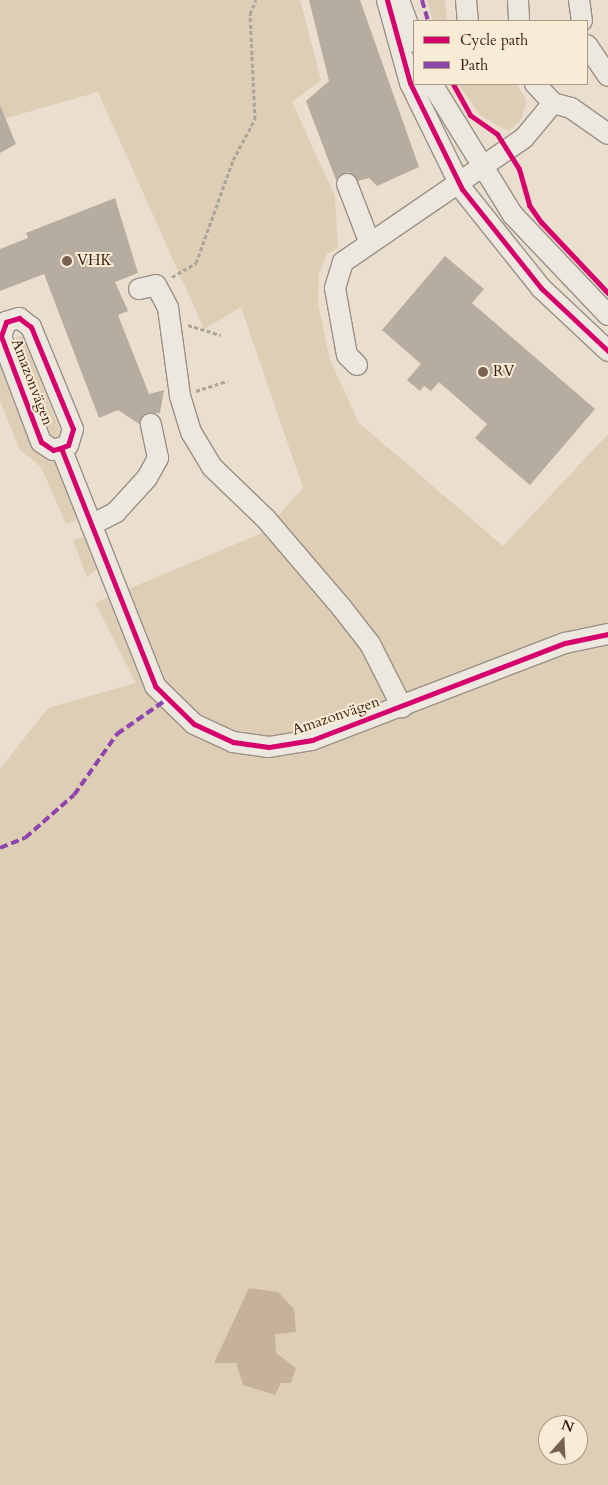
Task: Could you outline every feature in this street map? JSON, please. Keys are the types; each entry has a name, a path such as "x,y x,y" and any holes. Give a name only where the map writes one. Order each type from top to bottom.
{"street":[{"path":"386,0 410,83 457,180 492,231 542,288 608,351"},
{"path":"399,0 413,38"},
{"path":"466,0 468,20"},
{"path":"518,0 519,20"},
{"path":"579,0 582,20"},
{"path":"588,47 608,76"},
{"path":"433,85 480,168 513,216 608,315"},
{"path":"536,85 553,103 571,108 608,134"},
{"path":"357,365 347,355 334,288 343,262 369,241 457,180 480,168 524,138 553,103"},
{"path":"347,184 369,241"},
{"name":"Amazonvägen","path":"148,287 168,308 177,385 195,439 212,467 266,519 342,608 370,644 402,707"},
{"name":"Amazonvägen","path":"19,318 31,327 72,429 68,445 61,448 54,450 41,442 1,336 6,322 19,318"},
{"path":"91,525 116,512 148,478 158,458 151,424"},
{"name":"Amazonvägen","path":"61,448 150,678 170,704 202,729 241,744 280,747 332,734 565,643 608,634"}],"path":[{"path":"148,287 196,263 233,160 255,119 250,14 256,0"},
{"path":"170,326 194,325 220,335"},
{"path":"205,388 226,381"}],"shaded area":[{"path":"0,0 300,0 321,80 292,102 335,196 338,248 327,254 319,274 318,303 330,360 359,423 503,546 608,434 608,1485 0,1485 0,769 48,708 136,683 95,603 262,533 303,488 241,307 204,329 98,92 0,120","holes":["294,1309 275,1334 275,1395 243,1385 236,1363"]},
{"path":"427,0 445,0 447,20 433,20"},
{"path":"459,85 518,85 527,101 521,120 509,131 480,115"},
{"path":"17,336 24,337 61,433 57,439 52,437 15,343"},
{"path":"0,365 34,449 58,464 79,515 73,522 66,524 41,467 20,450 0,401"},
{"path":"81,537 87,539 98,568 87,577 73,541"},
{"path":"249,1288 278,1292 294,1309 296,1332 275,1334 276,1353 296,1368 291,1383 281,1383 275,1395 243,1385 236,1363 214,1363"}],"building":[{"path":"309,0 360,0 419,167 377,186 369,178 358,181 349,172 336,180 306,101 329,81"},
{"path":"0,105 16,144 0,153"},
{"name":"VHK","path":"115,198 138,273 115,282 128,311 118,315 149,394 164,390 160,413 148,413 139,424 118,410 99,418 44,274 0,291 0,249 28,238 26,233"},
{"name":"RV","path":"445,256 484,289 472,303 595,409 530,485 475,438 487,424 439,382 431,391 424,386 420,391 407,380 421,364 382,330"}],"marked path":[{"path":"422,0 428,20"},
{"path":"0,848 25,838 74,795 117,734 166,700"}],"cycle path":[{"path":"387,0 410,83 462,189 541,288 608,351"},
{"path":"454,85 470,115 497,134 519,169 529,205 541,222 608,293"},
{"path":"19,318 31,327 73,429 68,445 61,448 53,450 41,442 1,336 6,322 19,318"},
{"path":"61,448 155,686 194,724 233,742 269,747 312,740 565,643 608,634"}],"place":[{"name":"VHK","path":"67,261"},
{"name":"RV","path":"483,372"}]}
